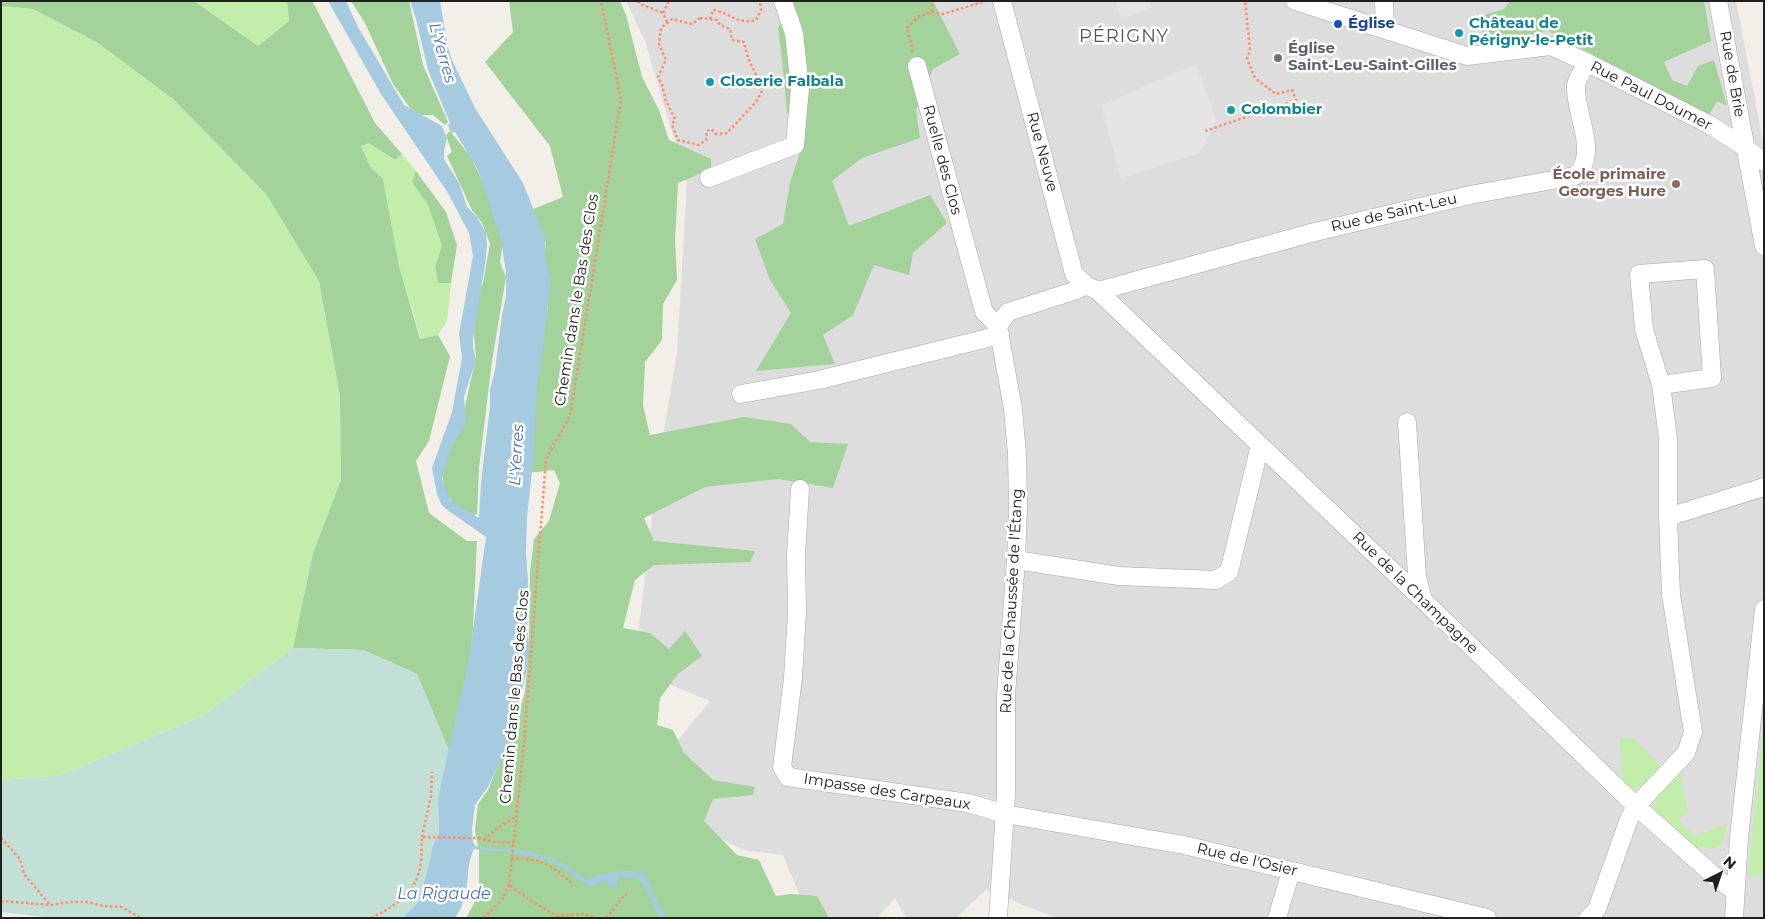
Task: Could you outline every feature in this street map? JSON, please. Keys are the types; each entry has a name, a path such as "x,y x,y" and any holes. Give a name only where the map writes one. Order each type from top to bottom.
{"street":[{"path":"709,178 795,145 800,88 794,33 783,1"},
{"name":"Rue Neuve","path":"1002,1 1074,274 1092,288"},
{"name":"Rue Paul Doumer","path":"1295,1 1467,56 1551,46 1588,62 1708,124 1745,147 1764,162"},
{"path":"1384,1 1385,30"},
{"name":"Rue de Brie","path":"1718,1 1764,246"},
{"name":"Rue de Saint-Leu","path":"1092,288 1470,195 1575,176 1582,170 1585,162 1585,141 1575,85 1588,62"},
{"name":"Ruelle des Clos","path":"917,66 984,312 999,330"},
{"path":"1592,917 1597,910 1629,819 1636,806 1686,753 1693,732 1671,595 1668,517 1668,438 1661,384 1644,329 1639,274 1705,269 1712,378 1661,384"},
{"path":"741,394 819,380 999,330 1008,312 1077,290 1092,288"},
{"name":"Rue de la Champagne","path":"1092,288 1424,600 1636,806 1720,882 1735,891"},
{"name":"Rue de la Chaussée de l'Étang","path":"998,918 1005,814 1006,695 1018,507 1017,454 1012,409 999,330"},
{"path":"1407,422 1417,576 1424,600"},
{"path":"1016,560 1119,576 1216,580 1229,572 1260,445"},
{"path":"1668,517 1764,487"},
{"name":"Impasse des Carpeaux","path":"800,489 796,555 797,613 793,678 782,766 788,777 968,803 1005,814"},
{"path":"1734,918 1735,891 1764,609"},
{"name":"Rue de l'Osier","path":"1005,814 1184,846 1487,918"},
{"path":"1277,918 1291,871"}],"path":[{"path":"638,1 640,4 663,13 667,22"},
{"path":"663,13 669,1"},
{"path":"710,19 713,10 723,12 736,20 746,23 756,20 761,10 760,1"},
{"path":"931,12 934,1"},
{"path":"917,66 907,28 918,17 931,12 943,14 986,1"},
{"path":"1205,131 1296,100 1292,90 1276,94 1255,78 1247,60 1250,50 1245,1"},
{"name":"Chemin dans le Bas des Clos","path":"510,886 524,743 546,459 570,416 621,98 602,2"},
{"path":"700,18 710,19 717,20 720,25 730,29 732,40 744,42 748,58 763,89 756,102 727,133 716,134 711,129 707,131 706,140 699,145 678,140 672,125 675,119 666,101 658,77 666,60 659,44 661,28 667,22 672,20 692,24 700,18"},
{"path":"371,918 401,901 418,875 422,837 431,796 432,772"},
{"path":"484,840 516,816"},
{"path":"422,837 476,838 513,845"},
{"path":"1,838 20,859 24,874 50,905"},
{"path":"512,857 530,858 553,867 574,885"},
{"path":"484,918 503,898 510,886 557,916 583,914 596,918"},
{"path":"606,918 612,913 619,900 627,894"},
{"path":"1,901 50,905 69,902 122,907 140,918"}],"shaded area":[{"path":"626,1 1736,1 1764,147 1764,918 1056,918 986,890 956,918 906,918 895,898 877,918 825,918 806,910 783,855 743,850 696,826 669,751 710,701 634,670 658,465 677,353 687,182 645,41"},
{"path":"1115,1 1149,1 1152,8 1122,19"},
{"path":"1196,64 1216,121 1200,153 1121,178 1101,105"},
{"path":"293,648 363,650 417,674 449,751 438,802 439,832 432,848 419,901 403,918 52,918 1,912 1,780 61,775 202,716"}],"green space":[{"path":"1,1 194,1 258,46 289,21 287,1 312,1 375,123 402,154 395,160 369,143 361,146 370,166 383,179 399,266 420,339 438,335 450,356 429,441 416,461 429,513 467,541 477,541 473,627 468,681 459,726 449,751 417,674 363,650 293,648 313,553 341,480 340,396 319,281 266,194 173,99 98,43 33,9 1,6"},
{"path":"194,1 287,1 289,21 258,46"},
{"path":"351,1 409,1 423,65 448,122 445,125 433,115 421,115 410,108 393,84 365,23"},
{"path":"509,1 620,1 626,15 642,77 659,110 669,140 711,159 711,169 678,183 675,240 677,280 663,304 662,340 645,362 643,405 650,435 744,417 791,424 810,442 848,444 833,488 778,479 705,487 644,518 654,541 755,551 750,562 654,565 635,580 623,628 650,633 669,649 685,631 702,656 678,674 660,698 657,725 673,730 684,753 713,780 755,787 753,795 713,799 704,821 737,855 759,860 776,896 791,894 817,896 829,918 466,918 479,894 479,851 475,830 478,804 488,790 517,719 525,692 529,641 530,573 534,539 549,521 560,483 554,470 527,473 535,332 546,316 548,307 543,292 546,243 531,210 563,197 550,146 485,62 513,32"},
{"path":"790,1 933,1 960,54 933,69 916,110 920,138 862,158 832,181 849,226 930,195 947,223 913,253 909,275 874,265 853,315 823,335 835,364 756,371 791,313 770,280 755,239 783,224 790,183 805,136 787,113 778,28 791,6"},
{"path":"1510,1 1704,1 1711,41 1664,62 1672,80 1687,86 1698,66 1714,60 1727,106 1717,101 1709,115 1548,31 1484,45 1480,16 1504,9"},
{"path":"1,6 33,9 98,43 173,99 266,194 319,281 340,396 341,480 313,553 293,648 202,716 61,775 1,780"},
{"path":"450,131 471,157 479,174 503,241 500,262 506,277 492,361 479,468 477,514 468,517 452,502 446,492 441,472 462,420 476,357 474,335 476,298 483,283 490,244 482,223 472,210 447,156 452,152 446,135"},
{"path":"369,142 394,160 402,154 416,171 412,182 428,205 442,246 435,266 438,282 451,283 447,321 438,335 421,339 399,266 383,179 370,166 361,146"},
{"path":"416,171 446,212 457,245 451,283 438,283 435,266 442,246 428,205 412,182"},
{"path":"1764,730 1764,877 1748,875"},
{"path":"1633,738 1663,767 1649,782 1633,789 1622,779 1620,739"},
{"path":"1679,769 1688,811 1678,819 1694,836 1727,824 1723,842 1714,849 1695,847 1653,808 1658,793"}],"water":[{"path":"328,1 346,1 358,27 404,105 442,126 447,138 444,159 459,183 467,207 477,217 486,233 485,265 473,339 476,360 464,397 466,422 462,431 453,442 442,479 451,501 479,518 490,389 495,370 506,296 506,273 501,239 477,168 455,132 451,133 448,125 450,123 428,70 410,1 440,1 452,60 475,108 523,183 545,238 547,267 551,278 537,385 533,462 527,518 527,622 529,647 526,673 512,736 488,787 475,805 472,829 473,842 476,846 516,849 546,856 563,863 585,879 621,871 644,873 666,918 660,918 643,885 636,878 618,877 617,887 610,888 606,881 588,885 546,860 474,849 469,866 464,900 455,918 403,918 419,901 432,848 439,832 438,802 469,658 486,537 441,504 432,468 452,412 462,358 459,334 473,256 469,233 448,193 381,94"}],"place":[{"name":"Église","path":"1338,24"},
{"name":"Château de Périgny-le-Petit","path":"1459,33"},
{"name":"Église Saint-Leu-Saint-Gilles","path":"1278,58"},
{"name":"Closerie Falbala","path":"710,82"},
{"name":"Colombier","path":"1231,110"},
{"name":"École primaire Georges Hure","path":"1676,184"}],"district":[{"name":"PÉRIGNY","path":"1124,37"}],"water label":[{"name":"L'Yerres","path":"442,53"},
{"name":"L'Yerres","path":"517,455"},
{"name":"La Rigaude","path":"444,894"}]}
